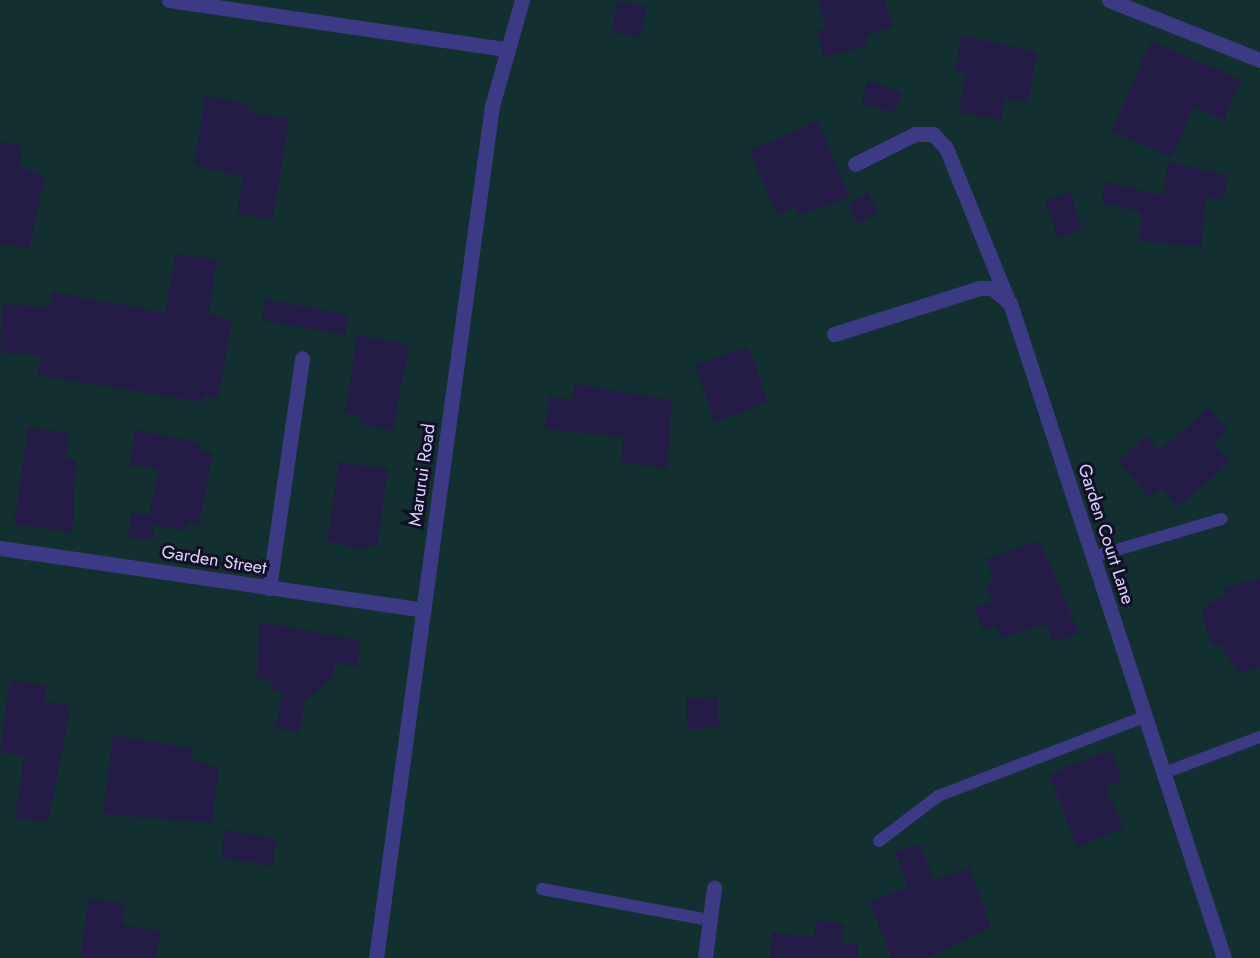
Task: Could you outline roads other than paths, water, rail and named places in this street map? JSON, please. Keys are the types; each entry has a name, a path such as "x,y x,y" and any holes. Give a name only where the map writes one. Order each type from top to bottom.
{"street":[{"path":"169,0 504,49"},
{"name":"Marurui Road","path":"376,958 478,195 504,49 522,0"},
{"path":"1109,0 1260,60"},
{"name":"Garden Court Lane","path":"855,164 915,134 933,134 946,148 1007,298 1224,958"},
{"path":"834,334 980,288 1007,298"},
{"path":"269,588 302,358"},
{"name":"Garden Street","path":"0,548 423,610"},
{"path":"705,958 714,888"}],"lane":[{"path":"1094,557 1221,519"},
{"path":"879,841 938,796 1146,716"},
{"path":"1164,773 1260,737"},
{"path":"542,889 709,920"}]}
